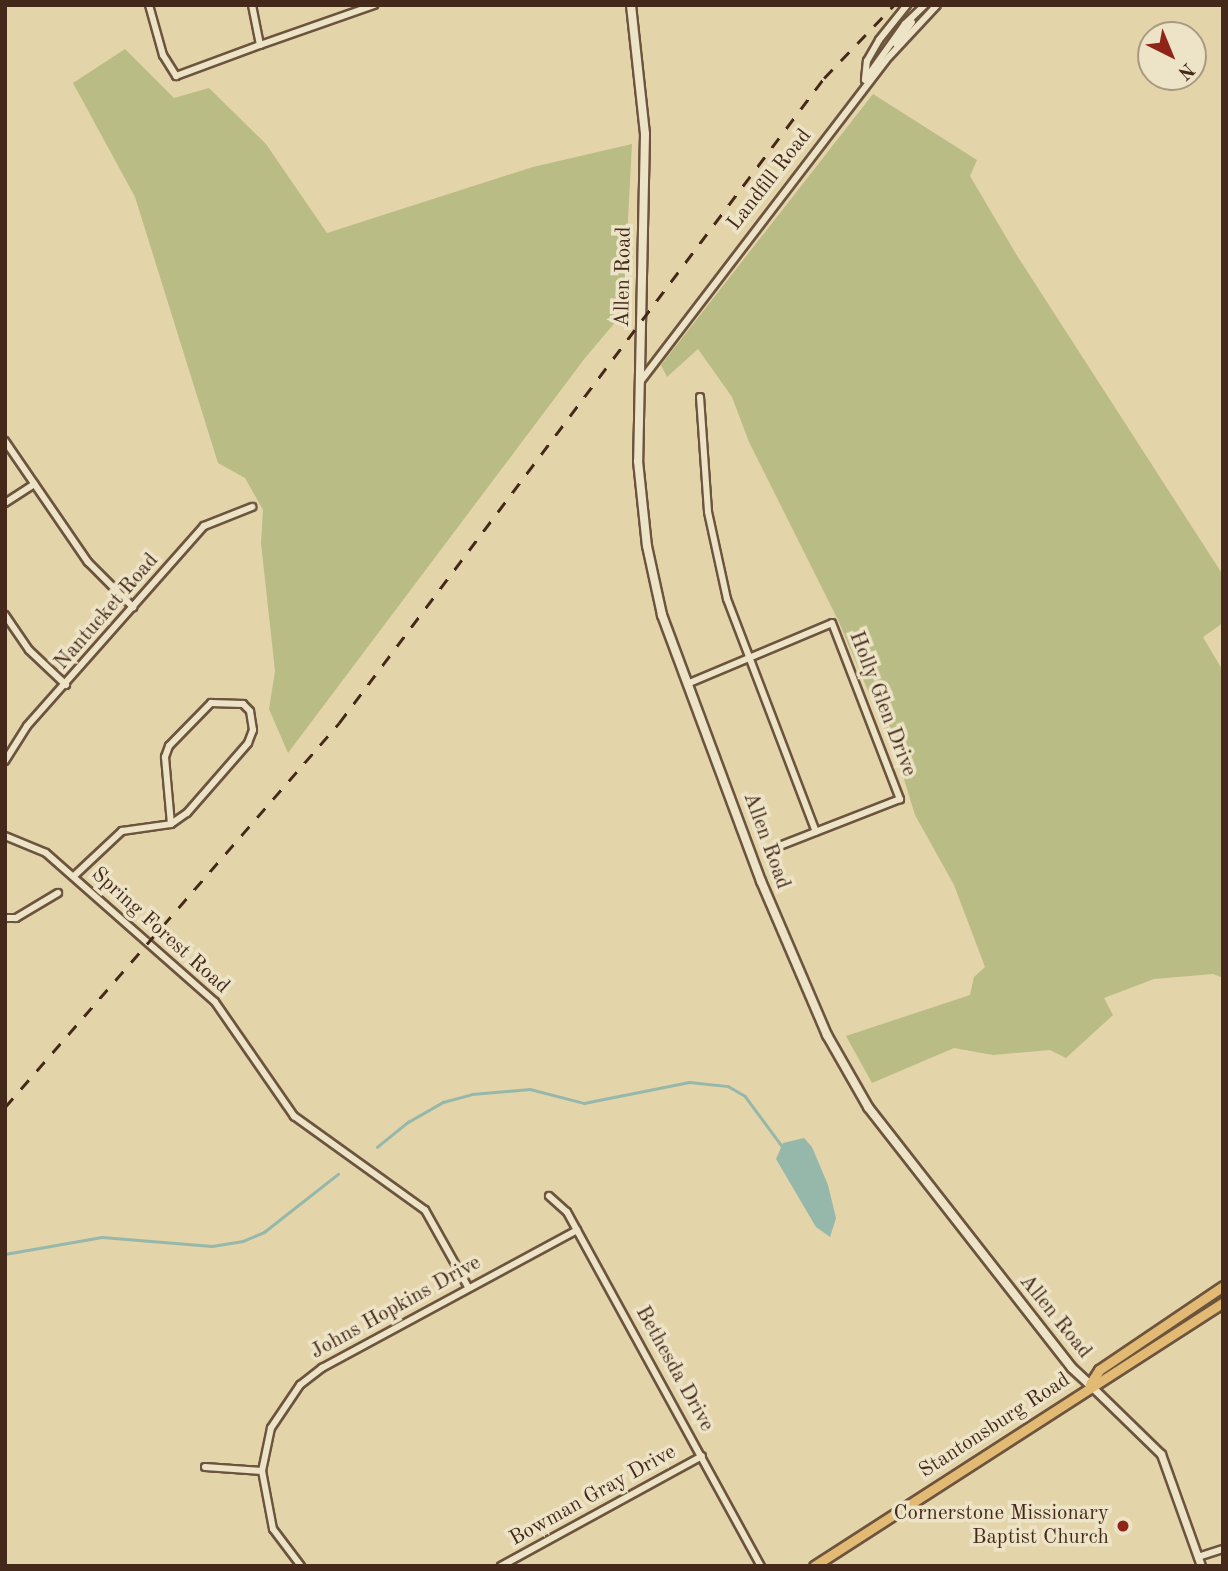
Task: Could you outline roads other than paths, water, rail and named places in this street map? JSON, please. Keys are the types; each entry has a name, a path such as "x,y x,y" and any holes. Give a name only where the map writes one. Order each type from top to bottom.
{"main road":[{"name":"Allen Road","path":"631,5 645,134 638,461 648,546 663,615 761,881 827,1035 854,1083 1056,1348 1090,1384"},
{"name":"Stantonsburg Road","path":"1090,1384 1099,1370 1223,1286"},
{"name":"Stantonsburg Road","path":"814,1566 1090,1384 1107,1379 1223,1302"}],"street":[{"path":"149,5 163,55 176,76 374,5"},
{"path":"252,5 260,45"},
{"path":"865,84 867,61 879,40 907,5"},
{"name":"Landfill Road","path":"639,383 865,84 937,5"},
{"path":"865,84 905,24 925,6"},
{"path":"700,397 708,512 727,599 816,832"},
{"path":"5,441 88,562 133,607"},
{"path":"5,503 34,484"},
{"name":"Nantucket Road","path":"5,761 13,744 204,526 252,507"},
{"path":"5,615 29,650 66,685"},
{"name":"Holly Glen Drive","path":"687,684 832,623 900,799 782,845"},
{"path":"74,876 122,831 171,824 187,813 248,743 253,730 250,711 243,704 211,703 169,746 165,757 171,824"},
{"name":"Spring Forest Road","path":"5,836 46,853 215,1002 294,1116 425,1210 468,1287"},
{"path":"5,918 16,918 58,892"},
{"name":"Bethesda Drive","path":"549,1196 560,1202 577,1230 761,1566"},
{"name":"Johns Hopkins Drive","path":"301,1566 273,1529 261,1471 271,1428 300,1385 322,1368 577,1230"},
{"name":"Allen Road","path":"1090,1384 1161,1454 1201,1566"},
{"name":"Bowman Gray Drive","path":"501,1566 702,1456"},
{"path":"205,1467 261,1471"},
{"path":"1198,1557 1223,1549"}],"waterway":[{"path":"377,1147 408,1122 443,1102 472,1094 530,1089 584,1103 689,1082 728,1086 745,1096 782,1146"},
{"path":"5,1254 102,1237 212,1246 243,1241 264,1232 338,1174"}],"railway":[{"path":"5,1107 339,723 824,78 894,5"}],"place":[{"name":"Cornerstone Missionary Baptist Church","path":"1123,1526"}]}
